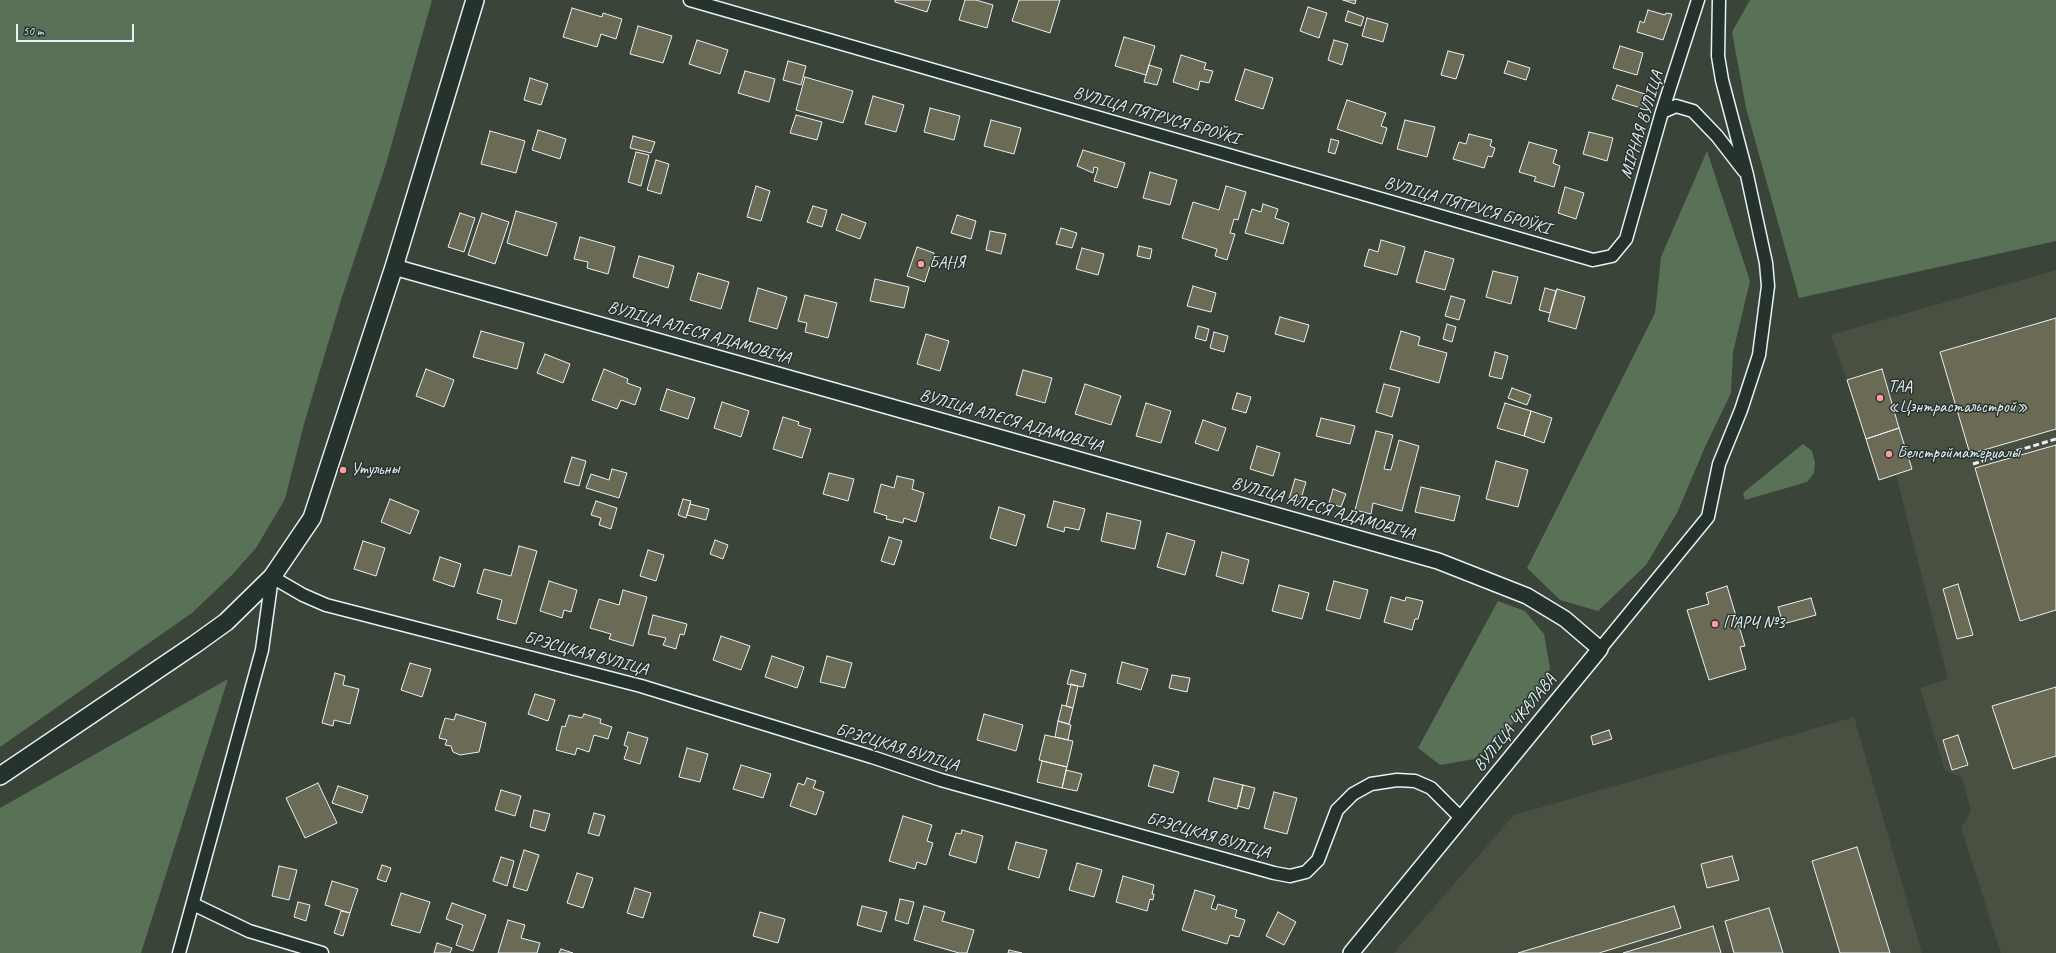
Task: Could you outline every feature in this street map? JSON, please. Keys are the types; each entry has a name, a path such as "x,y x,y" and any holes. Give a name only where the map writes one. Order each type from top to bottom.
{"main road":[{"path":"0,776 194,645 240,610 272,577 312,518 394,267 475,0"}],"street":[{"name":"ВУЛІЦА ПЯТРУСЯ БРОЎКІ","path":"690,0 1593,260 1612,256"},
{"name":"МІРНАЯ ВУЛІЦА","path":"1612,256 1626,239 1662,112 1698,0"},
{"path":"1719,0 1718,56 1722,80 1747,175"},
{"path":"1662,112 1676,106 1693,111 1717,136 1747,175"},
{"name":"ВУЛІЦА ЧКАЛАВА","path":"1351,953 1708,517 1719,464 1752,378 1759,355 1763,331 1768,286 1766,263 1747,175"},
{"name":"ВУЛІЦА АЛЕСЯ АДАМОВІЧА","path":"394,267 1438,561 1527,596 1565,619 1600,649"},
{"path":"179,953 262,650 272,577"},
{"name":"БРЭСЦКАЯ ВУЛІЦА","path":"272,577 303,595 326,605 641,686 872,757 941,780 1280,874 1290,876 1306,872 1318,860 1337,810 1353,794 1371,784 1397,780 1415,781 1431,788 1461,818"},
{"path":"193,904 249,931 322,953"}],"shaded area":[{"path":"2056,270 2056,953 2001,953 1961,828 1971,811 1962,777 1945,771 1920,688 1948,679 1896,475 1912,469 1882,369 1847,380 1831,335"},
{"path":"1854,717 1922,953 1394,953 1514,815"}],"green space":[{"path":"0,0 432,0 386,164 341,300 304,424 285,499 256,548 231,576 192,613 0,747"},
{"path":"1750,0 2056,0 2056,241 1799,298 1746,108 1732,32"},
{"path":"1707,151 1750,281 1733,352 1731,393 1705,447 1677,513 1646,565 1598,611 1560,600 1527,568 1655,313 1661,257"},
{"path":"1803,444 1812,451 1815,462 1814,473 1807,482 1745,500 1743,493"},
{"path":"1498,601 1525,611 1544,634 1550,668 1538,701 1474,759 1440,765 1418,748"},
{"path":"228,679 141,953 0,953 0,808"}],"building":[{"path":"895,0 931,0 927,12 895,2"},
{"path":"965,0 976,0 993,5 987,28 959,20"},
{"path":"1019,0 1060,0 1050,33 1012,21"},
{"path":"1343,0 1356,0 1355,4"},
{"path":"1308,7 1327,13 1319,38 1300,31"},
{"path":"572,8 602,17 603,13 622,19 616,39 601,34 597,47 563,37"},
{"path":"1648,10 1665,15 1666,13 1672,14 1663,40 1637,32 1640,21 1644,23"},
{"path":"1348,11 1364,17 1361,26 1345,21"},
{"path":"1367,18 1388,24 1383,42 1362,36"},
{"path":"638,26 672,36 663,63 630,54"},
{"path":"1124,37 1155,46 1146,75 1115,66"},
{"path":"697,40 728,50 720,74 689,64"},
{"path":"1334,40 1348,44 1342,65 1328,60"},
{"path":"1620,46 1643,53 1637,75 1613,68"},
{"path":"1448,51 1464,55 1456,79 1441,75"},
{"path":"1181,55 1206,63 1204,69 1213,71 1209,83 1200,81 1198,90 1173,82"},
{"path":"788,61 806,66 801,85 783,80"},
{"path":"1508,61 1530,68 1526,80 1504,73"},
{"path":"1149,65 1162,69 1157,85 1144,82"},
{"path":"1245,69 1273,78 1263,109 1235,100"},
{"path":"745,71 775,79 769,102 738,93"},
{"path":"805,77 853,91 843,123 796,110"},
{"path":"530,78 548,84 541,105 524,100"},
{"path":"1617,85 1648,95 1644,109 1612,99"},
{"path":"873,96 904,105 896,132 865,124"},
{"path":"1347,100 1386,113 1381,126 1387,128 1382,144 1337,129"},
{"path":"930,108 960,116 954,140 924,132"},
{"path":"796,115 822,122 817,140 790,133"},
{"path":"991,120 1021,128 1014,154 984,146"},
{"path":"1405,120 1435,127 1427,157 1397,149"},
{"path":"538,130 566,139 560,159 532,150"},
{"path":"490,131 525,141 516,173 481,164"},
{"path":"1589,132 1613,138 1607,161 1583,154"},
{"path":"1469,134 1492,140 1490,146 1495,148 1492,157 1488,156 1484,168 1453,159 1459,142 1466,144"},
{"path":"633,136 655,142 651,153 630,148"},
{"path":"1331,139 1339,141 1335,154 1328,152"},
{"path":"1529,142 1557,150 1553,163 1560,166 1554,187 1534,181 1536,177 1519,172"},
{"path":"1083,150 1125,163 1117,188 1094,181 1098,168 1094,167 1093,173 1077,166"},
{"path":"636,152 649,155 641,186 628,182"},
{"path":"656,160 669,164 661,194 647,190"},
{"path":"1150,172 1177,180 1170,205 1143,198"},
{"path":"756,186 770,191 761,221 747,217"},
{"path":"1226,186 1246,192 1238,220 1234,219 1230,233 1235,234 1227,260 1215,256 1217,249 1182,238 1193,202 1219,210"},
{"path":"1565,187 1584,193 1576,219 1558,213"},
{"path":"1263,204 1278,209 1275,218 1289,223 1283,244 1245,233 1252,209 1261,212"},
{"path":"813,206 827,210 822,227 807,222"},
{"path":"516,211 557,223 547,256 507,243"},
{"path":"460,213 475,218 464,252 448,247"},
{"path":"482,213 509,222 495,264 468,255"},
{"path":"842,214 866,223 860,239 836,230"},
{"path":"957,215 976,221 971,239 951,233"},
{"path":"1061,228 1077,233 1072,248 1056,244"},
{"path":"990,231 1006,234 1001,254 986,250"},
{"path":"580,237 615,247 608,274 587,268 588,262 574,259"},
{"path":"1381,240 1405,247 1397,275 1364,266 1369,249 1378,252"},
{"path":"1139,246 1152,249 1150,259 1137,256"},
{"name":"БАНЯ","path":"917,247 934,253 925,282 907,276"},
{"path":"1082,248 1104,254 1098,275 1076,269"},
{"path":"1425,251 1454,259 1445,290 1416,282"},
{"path":"639,256 674,266 668,288 633,277"},
{"path":"1493,271 1518,277 1511,304 1486,297"},
{"path":"698,273 729,282 721,309 690,300"},
{"path":"875,279 909,287 904,308 870,301"},
{"path":"1193,286 1216,293 1211,312 1187,306"},
{"path":"758,288 787,297 777,329 749,321"},
{"path":"1545,288 1556,291 1550,313 1539,310"},
{"path":"1557,289 1585,297 1576,329 1548,321"},
{"path":"805,295 837,303 828,338 805,332 807,323 798,321"},
{"path":"1451,296 1465,300 1459,320 1445,316"},
{"path":"1280,317 1309,325 1304,342 1275,334"},
{"path":"2056,318 2056,429 1970,454 1940,352"},
{"path":"1447,324 1456,327 1452,342 1443,339"},
{"path":"1198,326 1209,329 1206,341 1195,338"},
{"path":"481,331 524,343 517,369 473,357"},
{"path":"1401,331 1420,337 1418,345 1447,353 1439,383 1390,369"},
{"path":"1214,332 1228,336 1224,352 1210,348"},
{"path":"926,334 949,341 940,371 917,364"},
{"path":"1495,352 1508,356 1502,379 1489,376"},
{"path":"545,354 570,364 563,383 537,373"},
{"path":"426,369 454,380 444,407 416,396"},
{"path":"604,369 628,379 627,383 641,388 635,405 621,400 617,409 592,400"},
{"path":"1882,369 1899,428 1866,439 1847,380"},
{"path":"1023,370 1052,378 1045,403 1016,395"},
{"path":"1085,384 1121,396 1111,425 1075,414"},
{"path":"1384,384 1400,388 1392,417 1376,412"},
{"path":"1512,388 1531,395 1527,405 1508,398"},
{"path":"667,389 695,398 688,419 660,410"},
{"path":"1237,393 1251,397 1246,413 1232,409"},
{"path":"722,402 749,411 741,437 714,428"},
{"path":"1146,403 1171,411 1161,443 1136,436"},
{"path":"1505,403 1531,411 1524,436 1497,428"},
{"path":"1531,411 1552,418 1544,443 1524,436"},
{"path":"783,417 799,422 798,425 811,429 802,458 773,449"},
{"path":"1321,418 1355,426 1350,444 1316,436"},
{"path":"1203,420 1226,428 1218,451 1195,443"},
{"name":"Белстройматериалы","path":"1899,428 1912,469 1879,480 1866,439"},
{"path":"1376,431 1393,435 1384,469 1391,470 1399,440 1419,446 1402,511 1373,503 1371,514 1355,510"},
{"path":"2056,445 2056,610 2020,621 1975,468"},
{"path":"1257,446 1280,453 1273,476 1250,469"},
{"path":"572,457 586,461 579,486 564,482"},
{"path":"1496,461 1528,470 1518,507 1486,499"},
{"path":"612,469 627,473 619,498 586,488 591,474 609,480"},
{"path":"829,473 854,479 848,501 823,494"},
{"path":"897,476 914,480 912,489 924,493 916,522 904,518 903,523 886,519 887,516 874,512 881,484 894,488"},
{"path":"1295,479 1306,482 1300,502 1289,499"},
{"path":"1421,487 1460,496 1454,521 1415,512"},
{"path":"1333,489 1346,494 1341,507 1329,503"},
{"path":"390,499 419,511 410,534 381,522"},
{"path":"683,499 691,501 686,518 678,515"},
{"path":"596,501 617,508 611,529 599,525 601,518 591,515"},
{"path":"1054,501 1085,509 1079,530 1065,527 1064,532 1047,527"},
{"path":"690,504 709,509 706,520 687,515"},
{"path":"999,507 1025,515 1016,546 990,538"},
{"path":"1107,513 1141,521 1135,549 1101,541"},
{"path":"1167,533 1195,541 1185,575 1157,567"},
{"path":"889,537 902,541 894,565 881,561"},
{"path":"715,540 728,545 723,559 710,554"},
{"path":"363,541 385,548 376,576 354,569"},
{"path":"519,546 537,551 516,624 497,619 502,600 477,593 484,569 511,576"},
{"path":"648,550 664,555 656,581 640,576"},
{"path":"1222,552 1249,560 1243,584 1216,576"},
{"path":"440,557 461,564 454,587 433,580"},
{"path":"549,581 577,590 571,612 564,610 562,618 540,611"},
{"path":"1334,581 1368,590 1360,619 1326,610"},
{"path":"1958,584 1973,635 1957,639 1943,589"},
{"path":"1279,585 1309,593 1302,619 1272,611"},
{"name":"ПАРЧ №3","path":"1727,586 1745,646 1740,647 1746,669 1709,680 1687,610 1709,604 1706,593"},
{"path":"623,590 647,597 633,646 609,639 611,634 590,628 599,599 619,605"},
{"path":"1391,597 1405,601 1406,597 1423,601 1418,619 1415,619 1412,630 1384,622"},
{"path":"1811,598 1816,615 1783,624 1778,607"},
{"path":"653,615 687,624 684,635 680,634 676,649 663,645 666,638 648,634"},
{"path":"721,636 750,646 741,670 713,660"},
{"path":"772,656 804,667 797,688 765,677"},
{"path":"827,656 852,663 845,688 820,682"},
{"path":"1122,662 1148,669 1141,690 1117,683"},
{"path":"410,663 431,669 422,697 401,690"},
{"path":"1071,670 1086,674 1083,687 1067,684"},
{"path":"335,673 345,676 343,685 359,689 350,724 334,720 333,726 322,723"},
{"path":"1172,675 1190,678 1187,692 1169,688"},
{"path":"1071,684 1078,686 1073,708 1066,706"},
{"path":"2056,687 2056,756 2013,769 1992,706"},
{"path":"535,694 555,700 548,721 528,714"},
{"path":"1062,705 1073,708 1069,724 1058,721"},
{"path":"456,714 486,723 479,752 460,755 453,752 451,746 445,745 447,740 439,738 445,718 454,720"},
{"path":"584,714 601,719 600,723 612,727 608,739 594,735 589,752 577,748 575,755 556,750 562,726 565,727 569,715 582,718"},
{"path":"984,714 1023,725 1016,751 977,740"},
{"path":"1058,721 1071,725 1068,740 1055,737"},
{"path":"1609,730 1612,739 1593,745 1591,736"},
{"path":"628,732 648,738 640,764 624,759 628,747 624,745"},
{"path":"1045,735 1073,741 1067,767 1039,760"},
{"path":"1958,735 1968,765 1952,770 1943,740"},
{"path":"687,748 708,754 700,782 679,777"},
{"path":"1042,761 1067,767 1062,788 1037,782"},
{"path":"741,765 771,774 763,798 733,789"},
{"path":"1154,765 1179,772 1173,793 1148,786"},
{"path":"1066,770 1082,774 1077,791 1062,788"},
{"path":"807,778 816,781 813,788 824,792 816,815 790,806 798,783 804,785"},
{"path":"1214,778 1243,785 1237,809 1208,801"},
{"path":"318,783 337,823 305,838 286,798"},
{"path":"1243,785 1255,788 1249,809 1238,806"},
{"path":"338,786 368,796 362,813 332,803"},
{"path":"501,790 521,796 515,816 495,810"},
{"path":"1274,792 1297,798 1287,834 1264,828"},
{"path":"534,810 550,814 545,831 530,827"},
{"path":"594,813 605,816 599,836 588,833"},
{"path":"903,816 932,825 927,841 933,843 926,865 917,862 915,869 889,861"},
{"path":"962,830 983,836 976,863 949,855 956,833 961,834"},
{"path":"1016,842 1047,850 1039,878 1008,869"},
{"path":"1857,847 1890,953 1840,953 1812,861"},
{"path":"524,850 539,855 527,891 513,887"},
{"path":"1732,856 1739,880 1707,888 1701,864"},
{"path":"501,857 514,861 507,886 493,881"},
{"path":"1077,863 1102,870 1094,897 1069,890"},
{"path":"382,865 391,868 386,882 377,879"},
{"path":"279,866 297,870 289,900 272,896"},
{"path":"577,873 593,878 583,908 567,903"},
{"path":"1123,876 1154,885 1152,894 1154,894 1153,900 1150,899 1147,911 1116,902"},
{"path":"332,881 358,889 350,913 325,905"},
{"path":"635,888 651,893 643,918 627,913"},
{"path":"1195,890 1215,896 1211,908 1216,910 1218,904 1237,910 1235,917 1245,920 1239,937 1230,935 1227,944 1182,930"},
{"path":"401,893 430,902 420,933 391,925"},
{"path":"900,899 914,902 908,924 895,920"},
{"path":"298,902 310,905 306,921 294,917"},
{"path":"452,903 486,915 473,951 456,945 463,925 446,919"},
{"path":"862,906 887,912 881,932 857,925"},
{"path":"924,906 945,912 942,921 974,930 967,953 959,953 914,940"},
{"path":"1674,906 1681,928 1599,953 1518,953"},
{"path":"1769,908 1783,953 1734,953 1725,921"},
{"path":"341,911 350,913 343,936 334,933"},
{"path":"760,912 785,919 778,943 753,936"},
{"path":"1278,912 1296,922 1284,945 1266,936"},
{"path":"508,920 525,925 521,938 540,943 537,953 498,953"},
{"path":"1713,926 1721,953 1623,953"},
{"path":"437,943 452,948 450,953 434,953"},
{"path":"561,949 573,953 559,953"},
{"path":"1009,950 1022,953 1008,953"}],"railway":[{"path":"1973,464 2056,439"}],"place":[{"name":"БАНЯ","path":"921,264"},
{"name":"ТАА «Цэнтрастальстрой»","path":"1880,398"},
{"name":"Белстройматериалы","path":"1889,454"},
{"name":"Утульны","path":"343,470"},
{"name":"ПАРЧ №3","path":"1715,624"}]}
